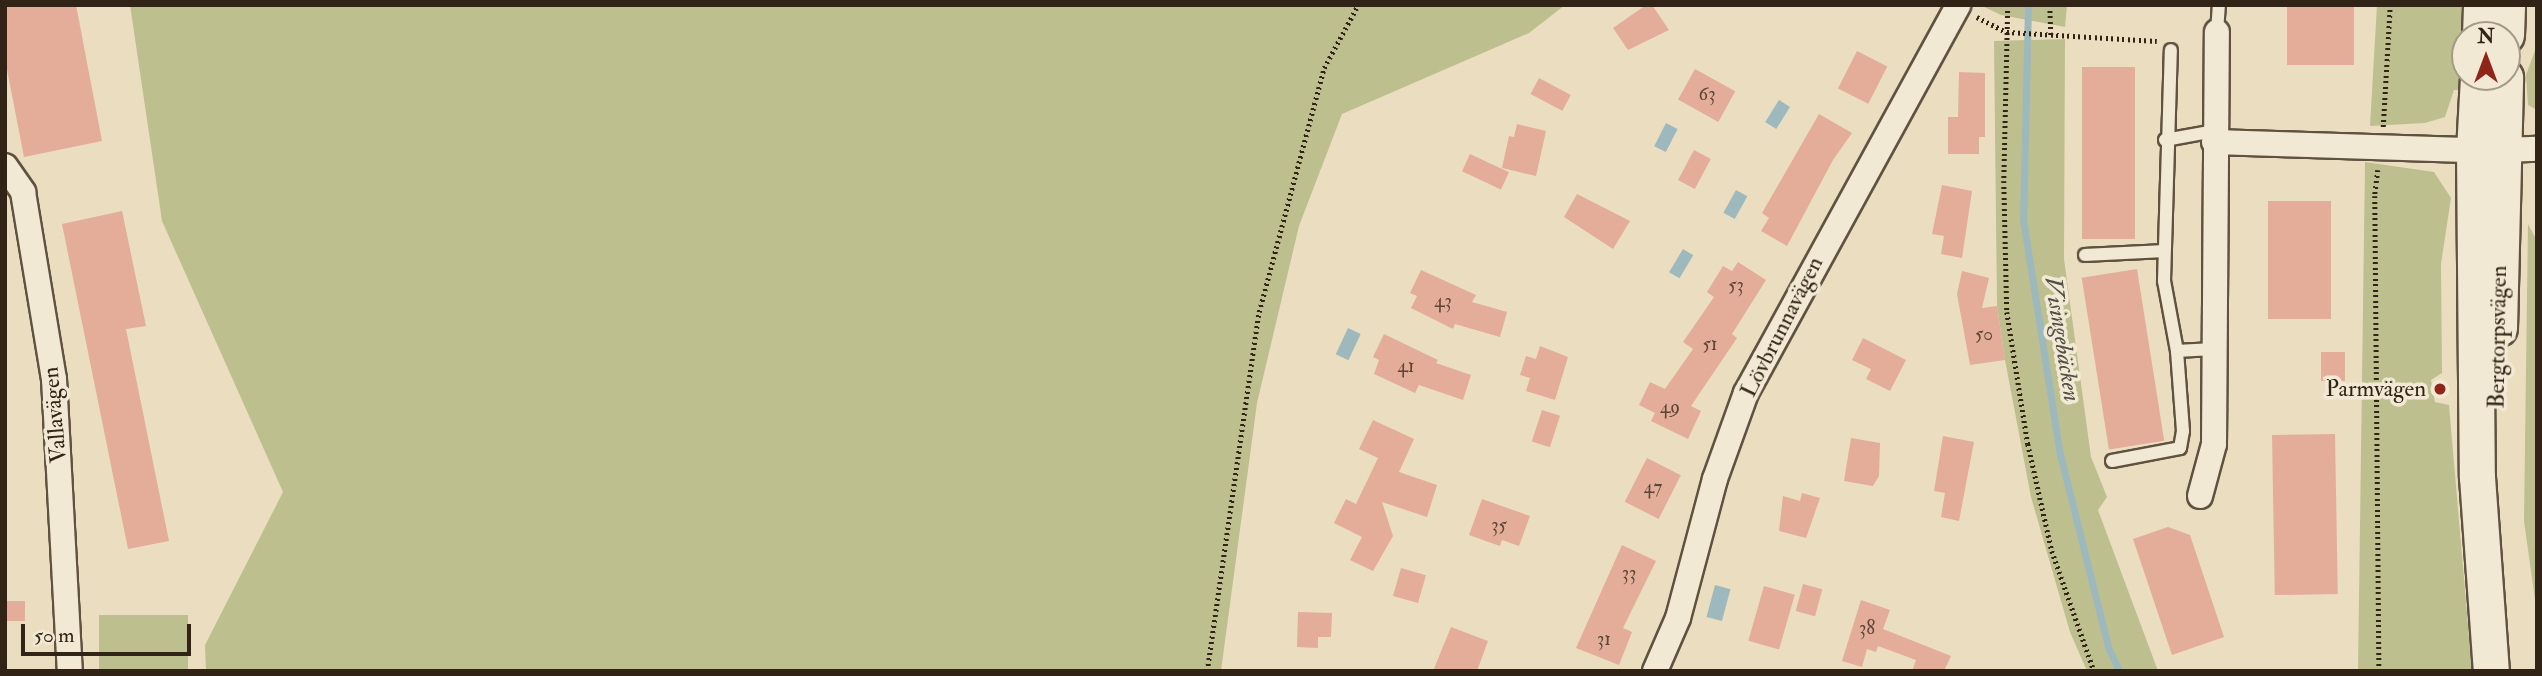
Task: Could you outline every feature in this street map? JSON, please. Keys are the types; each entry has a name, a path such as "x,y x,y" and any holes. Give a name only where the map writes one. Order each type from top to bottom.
{"main road":[{"name":"Bergtorpsvägen","path":"2483,91 2505,150"},
{"name":"Bergtorpsvägen","path":"2491,671 2486,597 2495,476 2505,91"}],"street":[{"name":"Lövbrunnavägen","path":"1655,671 1678,618 1715,480 1746,393 1965,10"},
{"path":"2200,496 2214,443 2217,32"},
{"path":"2215,137 2505,150"},
{"name":"Vallavägen","path":"5,166 23,192 54,379 70,671"}],"lane":[{"path":"2217,32 2219,5"},
{"path":"2112,461 2180,448 2183,431 2177,351 2164,281 2165,140 2171,50"},
{"path":"2165,140 2215,137"},
{"path":"2085,255 2164,251"},
{"path":"2177,351 2213,349"}],"path":[{"path":"1207,671 1259,312 1324,68 1358,5"},
{"path":"2008,5 2007,312 2028,444 2052,551 2094,671"},
{"path":"2050,5 2051,35"},
{"path":"2379,671 2375,196 2382,144 2390,5"},
{"path":"1965,10 2007,32 2160,41"}],"green space":[{"path":"130,5 1565,5 1529,33 1342,114 1299,226 1257,403 1221,671 206,671 205,645 283,492 162,221"},
{"path":"1980,5 2067,5 2065,27 2001,15"},
{"path":"2377,5 2468,5 2467,21 2451,21 2451,91 2454,91 2445,117 2425,123 2370,126"},
{"path":"2065,39 2064,259 2091,457 2107,497 2098,510 2158,671 2087,671 2070,632 2031,497 1997,306 1994,41"},
{"path":"2537,45 2537,110 2528,105 2526,75"},
{"path":"2365,162 2434,172 2451,198 2441,264 2442,373 2431,380 2435,402 2449,405 2472,671 2358,671"},
{"path":"2528,224 2537,241 2537,614 2524,521"},
{"path":"99,615 188,615 188,671 99,671"}],"water":[{"path":"1779,100 1790,107 1776,129 1765,122"},
{"path":"1666,123 1678,129 1666,152 1654,146"},
{"path":"1736,190 1747,196 1735,219 1723,213"},
{"path":"1683,249 1693,255 1679,278 1669,272"},
{"path":"1348,328 1361,334 1348,360 1336,354"},
{"path":"1715,585 1730,589 1722,621 1706,617"}],"building":[{"path":"76,5 102,141 24,157 5,59 5,7"},
{"path":"1646,5 1652,5 1669,30 1628,50 1613,28"},
{"path":"2287,5 2354,5 2354,65 2287,65"},
{"path":"1857,51 1887,66 1868,104 1838,88"},
{"path":"2082,67 2135,67 2135,239 2082,239"},
{"path":"1695,69 1735,91 1718,122 1678,100"},
{"path":"1959,72 1985,73 1985,137 1979,137 1979,154 1948,154 1948,117 1958,117"},
{"path":"1539,78 1571,95 1562,111 1531,94"},
{"path":"1819,114 1852,133 1833,160 1787,246 1761,231 1769,218 1762,213"},
{"path":"1517,124 1546,131 1536,176 1502,168 1509,136 1514,137"},
{"path":"1694,150 1711,159 1695,189 1678,180"},
{"path":"1470,154 1509,172 1501,189 1462,171"},
{"path":"1942,185 1972,191 1962,258 1941,254 1944,236 1932,234"},
{"path":"1577,194 1630,221 1613,249 1564,217"},
{"path":"2268,201 2331,201 2331,319 2268,319"},
{"path":"122,211 146,326 126,329 169,541 128,549 62,224"},
{"path":"1738,262 1766,280 1732,334 1737,338 1691,406 1701,411 1688,439 1651,421 1655,413 1639,405 1650,382 1665,389 1693,349 1683,342 1714,297 1707,292 1723,266 1732,271"},
{"path":"2137,269 2164,441 2109,450 2082,278"},
{"path":"1421,270 1476,295 1472,302 1507,312 1500,337 1455,324 1453,329 1411,308 1417,296 1410,293"},
{"path":"1962,271 1989,278 1982,308 1997,306 2005,360 1970,365 1957,294"},
{"path":"1384,334 1438,360 1436,363 1471,375 1463,400 1419,385 1415,393 1374,374 1379,360 1373,357"},
{"path":"1863,338 1906,360 1890,391 1866,379 1871,369 1852,360"},
{"path":"1540,346 1568,357 1555,400 1526,391 1530,378 1520,375 1526,356 1536,359"},
{"path":"2321,352 2345,352 2345,381 2321,381"},
{"path":"1542,410 1560,416 1550,447 1532,441"},
{"path":"1373,420 1414,439 1399,472 1437,485 1427,517 1382,502 1393,536 1373,571 1350,560 1362,537 1334,523 1346,499 1356,504 1378,458 1359,449"},
{"path":"2335,434 2338,594 2275,595 2272,435"},
{"path":"1943,436 1974,442 1959,521 1941,517 1945,493 1934,491"},
{"path":"1851,438 1880,443 1879,476 1873,486 1844,481"},
{"path":"1647,458 1681,475 1659,519 1625,502"},
{"path":"1802,493 1820,498 1806,538 1779,531 1783,496 1800,501"},
{"path":"1482,499 1530,516 1519,546 1502,540 1500,546 1469,535"},
{"path":"2168,527 2190,535 2224,637 2172,655 2133,539"},
{"path":"1622,545 1656,561 1623,628 1632,632 1619,665 1576,648"},
{"path":"1401,568 1426,575 1418,603 1393,596"},
{"path":"1803,584 1822,589 1815,616 1796,611"},
{"path":"1764,586 1795,595 1779,650 1748,641"},
{"path":"1861,600 1890,610 1883,629 1951,656 1944,671 1912,671 1916,660 1878,646 1876,652 1867,649 1862,667 1842,661"},
{"path":"5,601 25,601 25,621 5,621"},
{"path":"1298,612 1332,613 1331,637 1318,637 1318,648 1297,647"},
{"path":"1451,627 1488,641 1477,671 1433,671"}],"waterway":[{"name":"Visingebäcken","path":"2028,5 2023,219 2060,454 2108,647 2119,671"}],"place":[{"name":"Parmvägen","path":"2440,389"}]}
